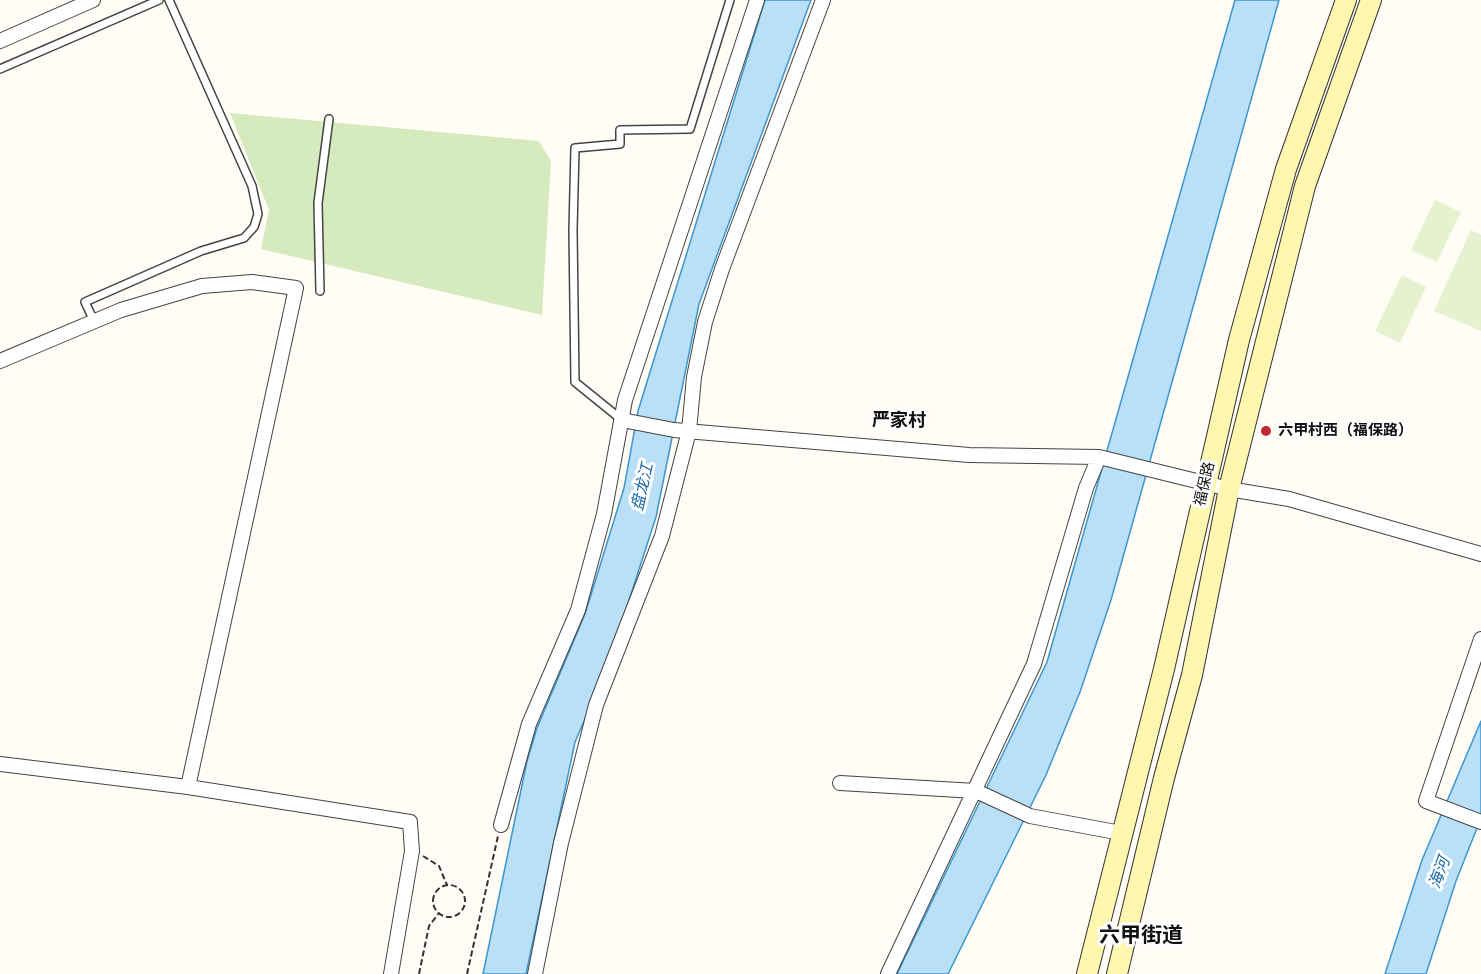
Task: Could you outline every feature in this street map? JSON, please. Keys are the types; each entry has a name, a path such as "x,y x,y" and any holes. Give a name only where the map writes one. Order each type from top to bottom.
{"main road":[{"name":"福保路","path":"1087,974 1164,669 1239,340 1286,169 1346,0"},
{"name":"福保路","path":"1117,974 1164,778 1192,675 1229,489 1305,186 1371,0"}],"street":[{"path":"0,41 93,0"},
{"path":"501,825 528,724 578,610 604,514 626,400 757,0"},
{"path":"535,974 561,843 596,705 662,536 689,431 694,377 705,322 722,269 823,0"},
{"path":"0,361 121,310 202,286 252,282 296,288 188,787"},
{"path":"622,420 674,430 969,455 1099,457 1229,489 1289,500 1481,554"},
{"path":"888,974 1034,664 1086,488 1099,457"},
{"path":"1481,639 1426,801 1481,822"},
{"path":"0,764 188,787 410,822 412,851 391,974"},
{"path":"840,783 975,791 1030,816 1121,833"}],"lane":[{"path":"0,69 159,0"},
{"path":"94,321 85,302 201,251 244,238 254,227 258,214 252,186 169,0"},
{"path":"622,420 575,382 573,230 575,148 620,144 620,130 690,129 730,0"},
{"path":"320,291 318,202 329,119"}],"path":[{"path":"467,974 501,825"},
{"path":"412,851 438,866 447,885"},
{"path":"447,885 460,889 465,904 454,916 439,913 434,898 440,889 447,885"},
{"path":"419,974 429,926 439,913"}],"green space":[{"path":"230,113 539,141 551,161 542,315 261,249 269,210"},
{"path":"1435,200 1461,212 1437,262 1411,250"},
{"path":"1471,230 1481,235 1481,331 1434,311"},
{"path":"1402,275 1426,287 1400,343 1375,331"}],"water":[{"name":"盘龙江","path":"765,0 811,0 699,304 656,517 607,668 575,742 526,974 483,974 527,761 537,728 585,614 624,488 638,411"},
{"path":"1235,0 1279,0 1111,600 1080,692 1046,775 948,974 897,974 1047,662"},
{"name":"海河","path":"1481,721 1481,818 1456,881 1426,974 1385,974 1422,860"}],"place":[{"name":"六甲村西（福保路）","path":"1266,431"}],"district":[{"name":"严家村","path":"899,421"},
{"name":"六甲街道","path":"1141,936"}]}
